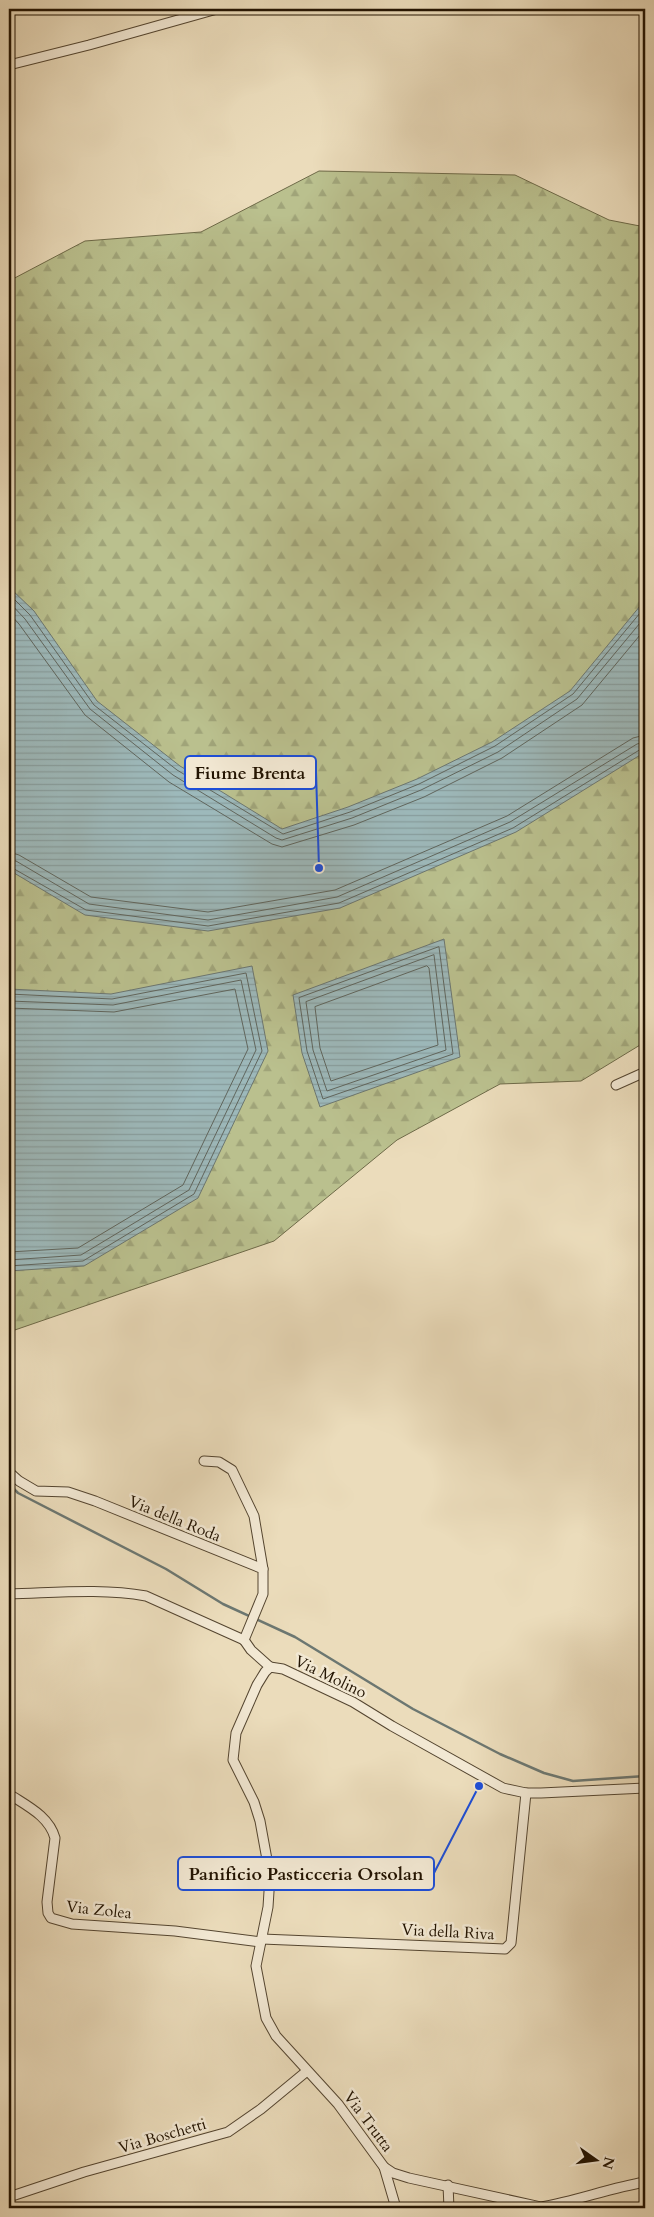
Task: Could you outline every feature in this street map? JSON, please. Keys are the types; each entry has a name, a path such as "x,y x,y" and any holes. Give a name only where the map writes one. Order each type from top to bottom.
{"street":[{"path":"9,64 89,45 217,9"},
{"path":"616,1085 645,1072"},
{"path":"204,1461 218,1462 232,1470 254,1516 263,1569 263,1594 244,1640"},
{"name":"Via della Roda","path":"9,1472 19,1481 36,1491 68,1492 95,1501 263,1569"},
{"path":"9,1594 101,1592 146,1596 244,1640 251,1650 270,1667"},
{"name":"Via Molino","path":"261,1940 268,1907 270,1876 266,1846 254,1802 233,1760 236,1733 257,1685 270,1667 283,1669 353,1702 503,1788 526,1793 645,1788"},
{"name":"Via della Riva","path":"261,1940 505,1948 510,1943 526,1793"},
{"name":"Via Zolea","path":"9,1794 47,1820 53,1829 56,1838 47,1902 48,1913 51,1918 72,1924 261,1940"},
{"name":"Via Trutta","path":"261,1940 256,1966 266,2018 276,2036 338,2104 384,2167 393,2173 448,2185 528,2207 541,2207 562,2203 614,2188 645,2182"},
{"name":"Via Boschetti","path":"9,2197 84,2172 228,2132 262,2108 307,2071"},
{"path":"384,2167 396,2208"},
{"path":"448,2185 449,2208"}],"green space":[{"path":"319,171 515,175 609,220 645,227 645,1042 581,1081 500,1084 397,1140 274,1241 9,1332 9,281 85,241 201,232"}],"water":[{"path":"9,587 34,611 97,701 180,766 282,829 348,807 417,779 492,742 570,691 645,600 645,752 516,832 340,908 208,931 85,915 9,870"},
{"path":"444,939 460,1057 320,1107 302,1053 293,995"},
{"path":"252,966 268,1051 198,1198 84,1266 9,1271 9,989 111,994"}],"waterway":[{"path":"9,1484 18,1493 166,1569 223,1604 295,1637 413,1709 500,1754 544,1773 573,1781 645,1776"}],"place":[{"name":"Fiume Brenta","path":"319,868"},
{"name":"Panificio Pasticceria Orsolan","path":"479,1786"}]}
